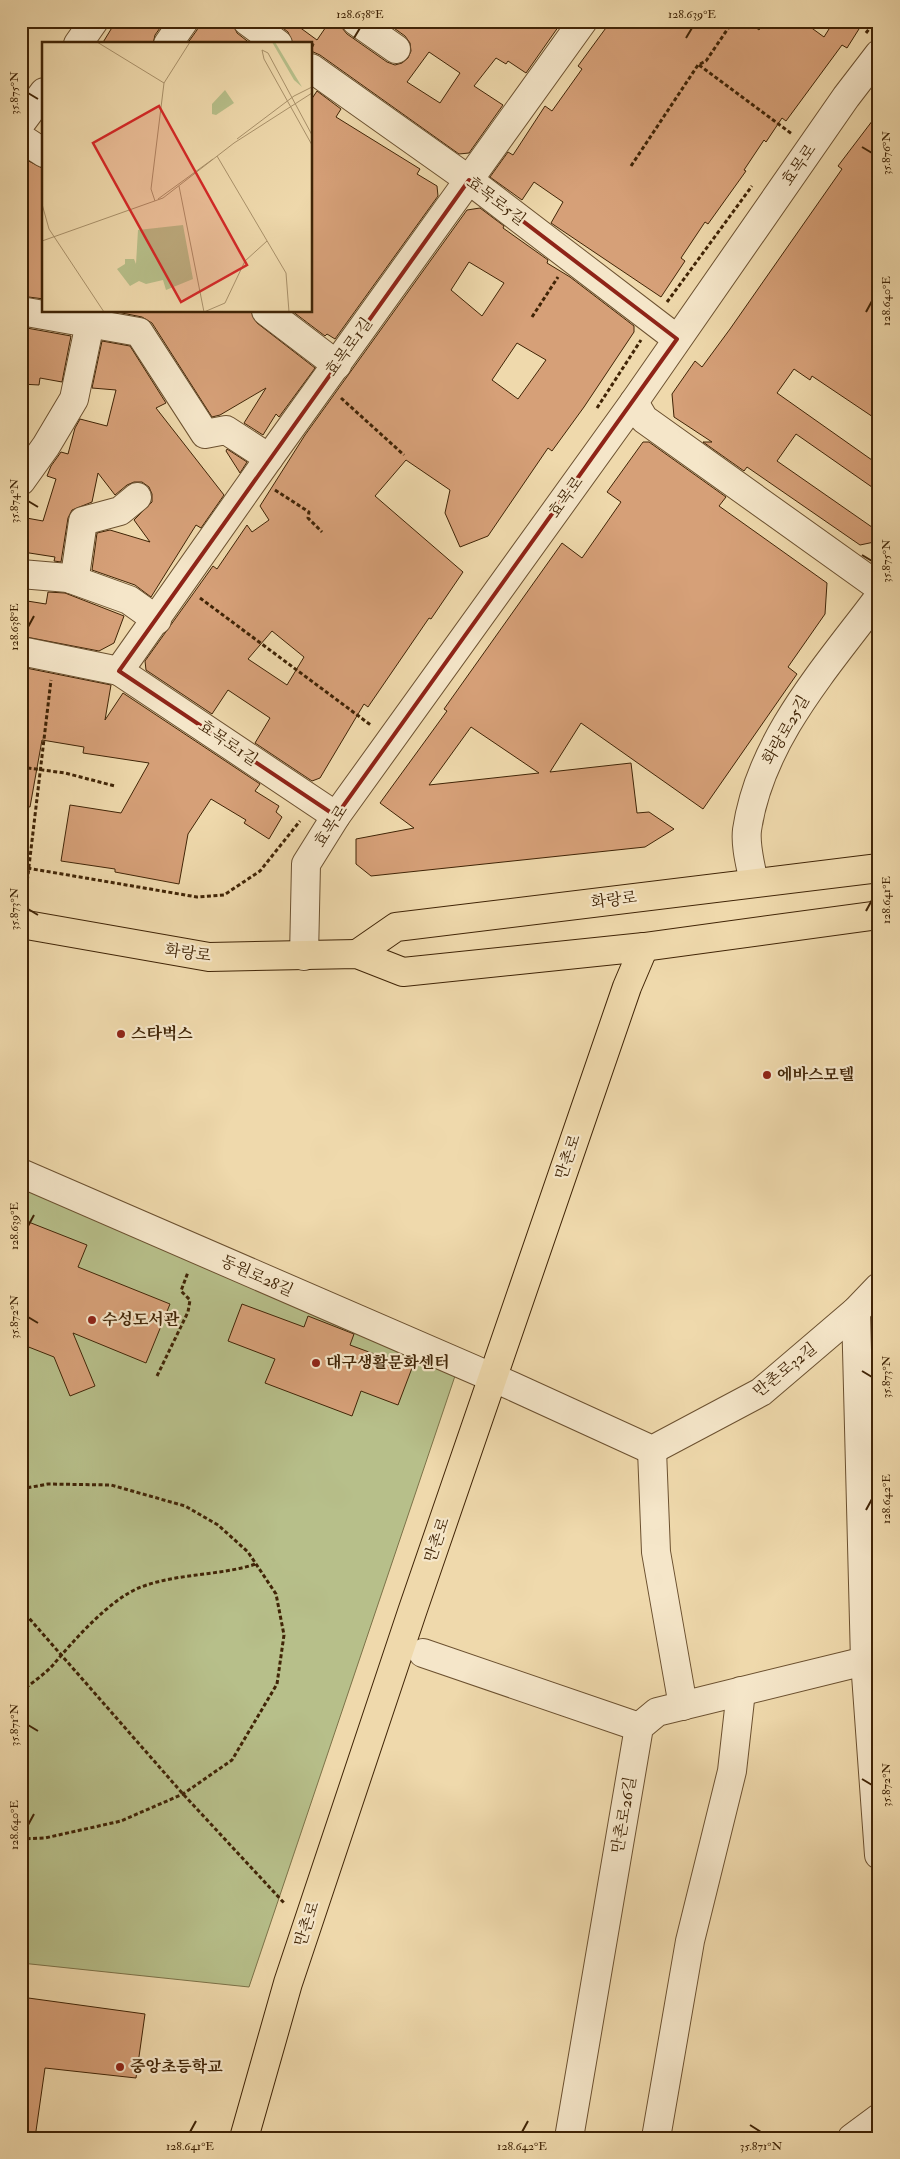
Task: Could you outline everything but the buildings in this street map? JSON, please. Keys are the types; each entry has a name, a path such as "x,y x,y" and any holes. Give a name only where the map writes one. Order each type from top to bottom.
{"main road":[{"name":"화랑로","path":"357,954 396,927 879,868"},
{"name":"화랑로","path":"22,924 209,957 357,954 403,972 644,947 879,915"},
{"name":"만촌로","path":"244,2138 288,1983 412,1612 623,996 644,947"}],"street":[{"path":"79,42 94,21"},
{"path":"169,42 184,21"},
{"path":"248,21 275,42"},
{"path":"356,21 396,49"},
{"name":"효목로1길","path":"119,671 580,22"},
{"name":"효목로","path":"304,956 306,864 326,809 376,729 634,402 677,339 796,137 870,46"},
{"name":"효목로5길","path":"312,69 469,180 677,339"},
{"path":"21,123 42,95"},
{"path":"21,138 42,153"},
{"path":"21,311 139,332 205,434 226,430 263,467"},
{"path":"267,312 330,374"},
{"path":"21,482 46,446 74,399 90,323"},
{"path":"634,402 644,419 879,587"},
{"path":"71,579 76,569 83,521 120,511 137,497"},
{"path":"21,574 71,579 129,600 157,620"},
{"name":"화랑로25길","path":"754,883 746,832 759,778 776,744 806,695 879,597"},
{"name":"효목로1길","path":"21,651 119,671 326,809"},
{"name":"동원로28길","path":"21,1173 492,1379"},
{"name":"만촌로32길","path":"652,1450 761,1392 856,1311 879,1287"},
{"path":"856,1311 865,1661 879,1855"},
{"path":"492,1379 652,1450 656,1552 683,1706"},
{"path":"424,1653 639,1727 657,1712 865,1661"},
{"path":"656,2138 690,1941 732,1771 741,1691"},
{"name":"만촌로26길","path":"569,2138 639,1727"},
{"path":"852,2138 879,2118"}],"path":[{"path":"631,166 698,65 706,61 733,21"},
{"path":"870,46 874,21"},
{"path":"698,65 796,137"},
{"path":"594,413 654,321 757,180"},
{"path":"532,317 571,258"},
{"path":"330,374 363,416 404,455"},
{"path":"263,467 309,512 308,518 322,532"},
{"path":"182,584 376,729"},
{"path":"22,924 54,657"},
{"path":"21,767 40,769 115,786"},
{"path":"21,867 197,897 224,894 260,871 326,809"},
{"path":"157,1376 188,1312 190,1300 181,1291 190,1268"},
{"path":"21,1489 48,1484 111,1485 185,1506 218,1525 248,1552 276,1594 284,1635 277,1684 232,1760 183,1794 121,1821 45,1838 21,1839"},
{"path":"21,1692 52,1666 79,1635 107,1611 139,1588 174,1578 242,1568 256,1564"},
{"path":"21,1609 183,1794 284,1904"}],"highlighted area":[{"path":"469,180 677,339 336,816 119,671"}],"green space":[{"path":"21,1187 457,1370 249,1987 21,1963"}],"place":[{"name":"스타벅스","path":"121,1034"},
{"name":"에바스모텔","path":"767,1075"},
{"name":"수성도서관","path":"92,1320"},
{"name":"대구생활문화센터","path":"316,1363"},
{"name":"중앙초등학교","path":"120,2067"}]}
